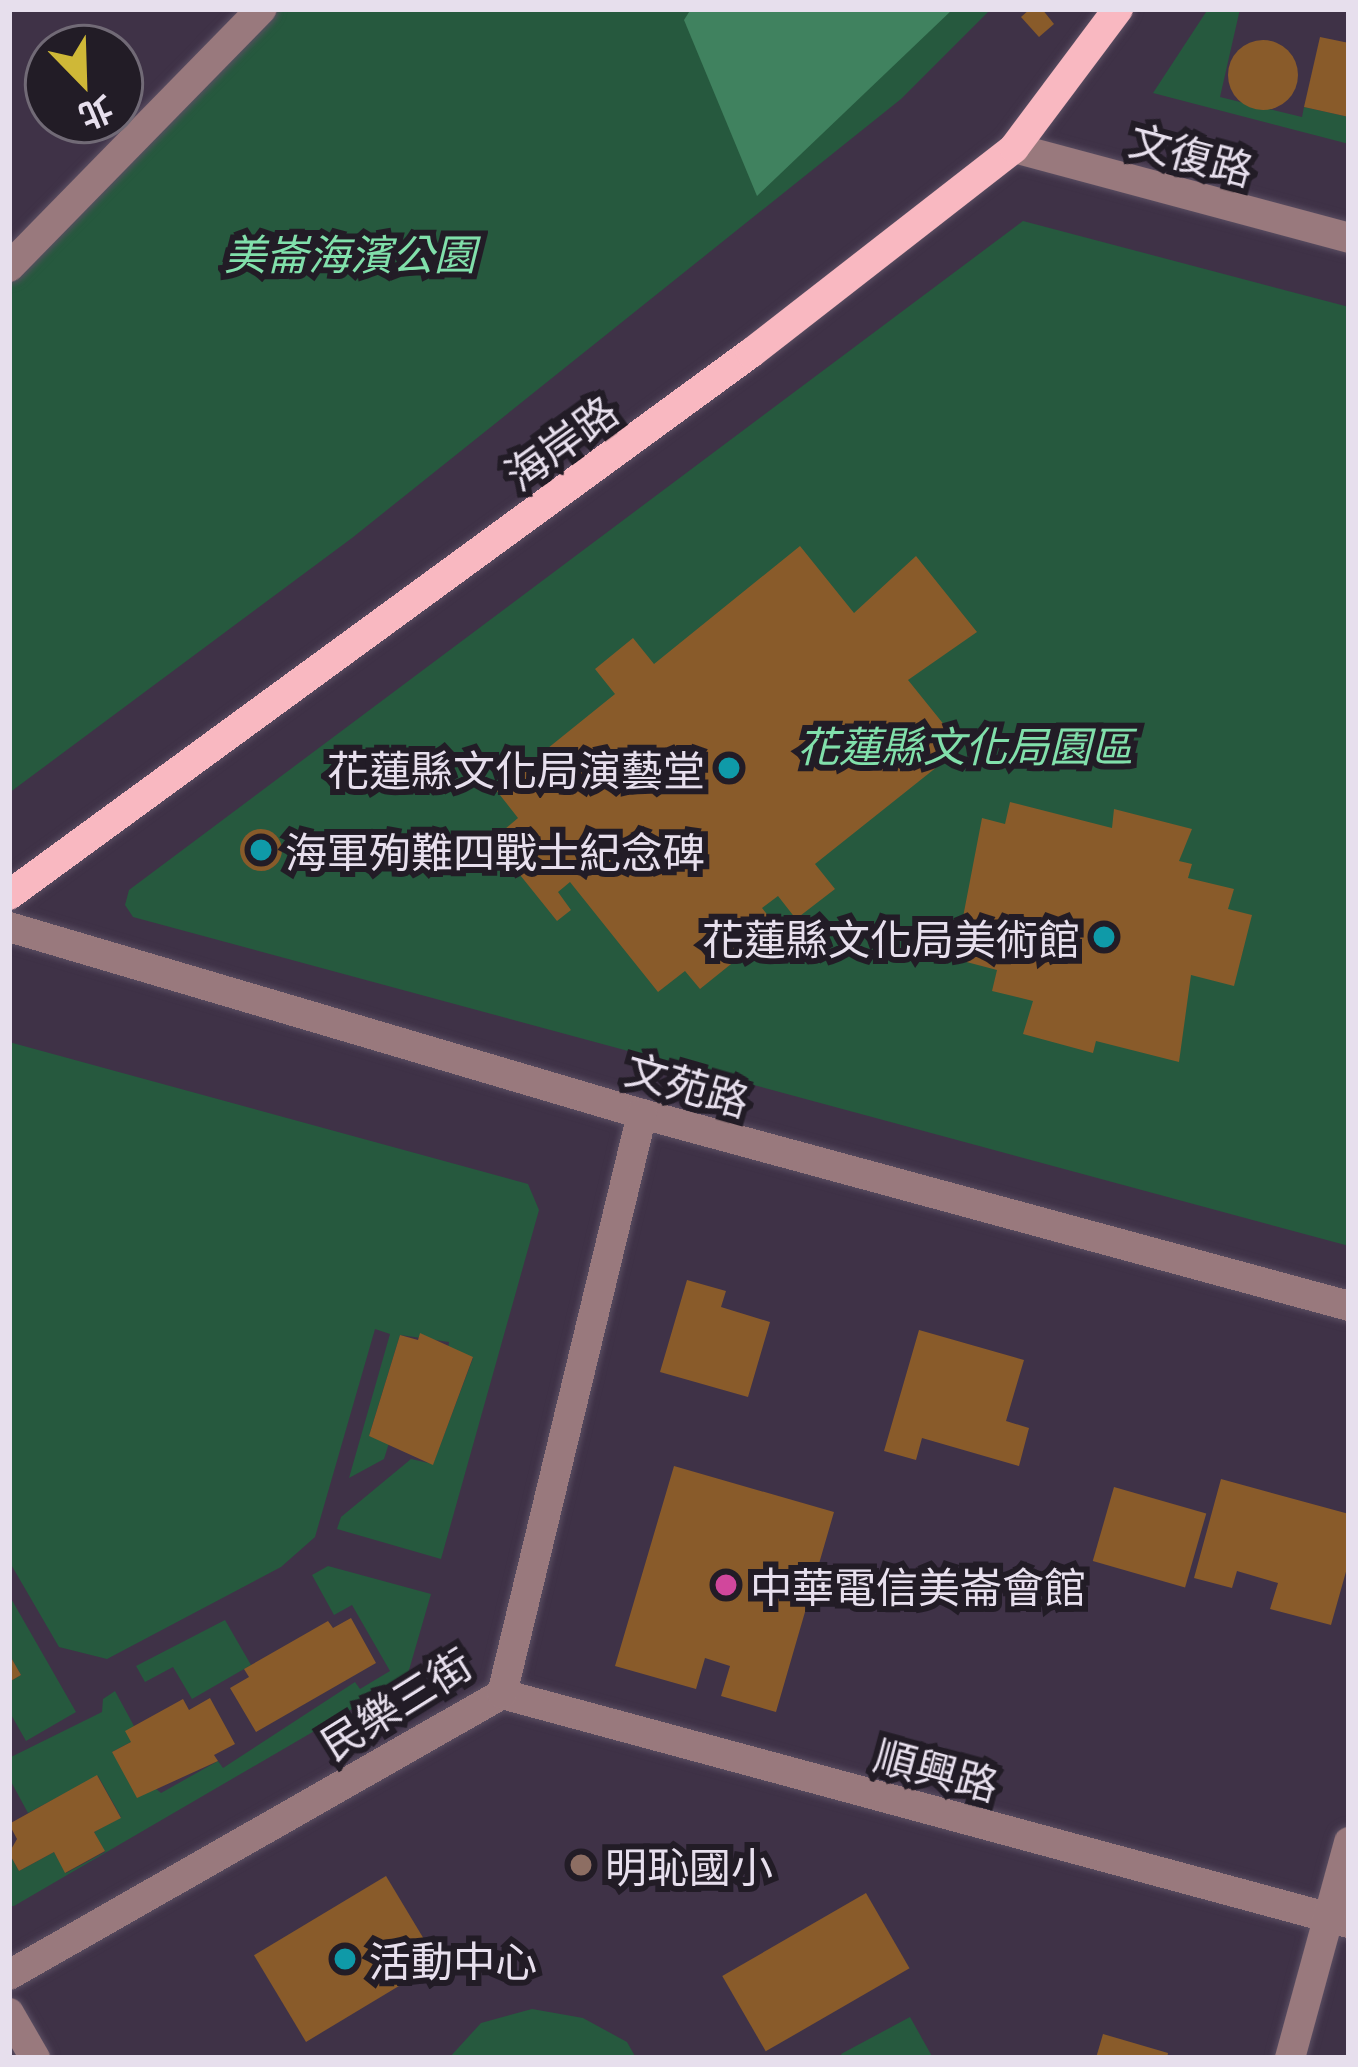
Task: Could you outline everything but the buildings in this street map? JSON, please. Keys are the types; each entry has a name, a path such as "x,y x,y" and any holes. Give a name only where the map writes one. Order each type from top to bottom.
{"main road":[{"name":"海岸路","path":"9,895 751,353 1014,148 1118,9"}],"street":[{"path":"9,267 262,9"},
{"name":"文復路","path":"1014,148 1349,238"},
{"name":"文苑路","path":"9,927 642,1114 1349,1306"},
{"name":"民樂三街","path":"9,1975 502,1694 642,1114"},
{"name":"順興路","path":"502,1694 1339,1921"},
{"path":"1290,2058 1339,1921 1349,1842"},
{"path":"9,2013 35,2058"}],"green space":[{"name":"美崙海濱公園","path":"280,9 991,9 901,99 352,538 9,793 9,275"},
{"path":"691,9 953,9 757,196 684,20"},
{"path":"1208,9 1240,9 1220,97 1302,117 1304,107 1349,117 1349,144 1153,93"},
{"name":"花蓮縣文化局園區","path":"1023,221 1349,307 1349,1246 133,917 125,905 129,890"},
{"path":"9,1042 528,1184 539,1210 441,1559 337,1529 341,1517 411,1459 433,1464 473,1358 448,1349 449,1342 400,1335 369,1436 389,1443 384,1459 349,1478 390,1334 375,1329 315,1537 281,1567 107,1659 59,1647 9,1561"},
{"path":"328,1566 431,1594 407,1677 14,1906 9,1906 9,1853 19,1871 54,1852 66,1873 105,1852 94,1832 121,1817 98,1776 28,1813 9,1778 9,1758 102,1712 103,1699 115,1691 134,1726 131,1742 112,1752 161,1793 218,1761 223,1768 355,1682 360,1689 390,1671 352,1605 334,1615 312,1575"},
{"path":"9,1595 76,1712 26,1741 9,1711 9,1682 21,1675 9,1654"},
{"path":"225,1620 251,1665 192,1699 173,1667 145,1682 136,1666"},
{"path":"532,2009 583,2018 627,2042 636,2058 449,2058 481,2023"},
{"path":"910,2017 933,2058 843,2058 841,2054"}],"place":[{"name":"花蓮縣文化局演藝堂","path":"729,768"},
{"name":"海軍殉難四戰士紀念碑","path":"261,850"},
{"name":"花蓮縣文化局美術館","path":"1104,937"},
{"name":"中華電信美崙會館","path":"726,1585"},
{"name":"明恥國小","path":"581,1865"},
{"name":"活動中心","path":"345,1959"}]}
